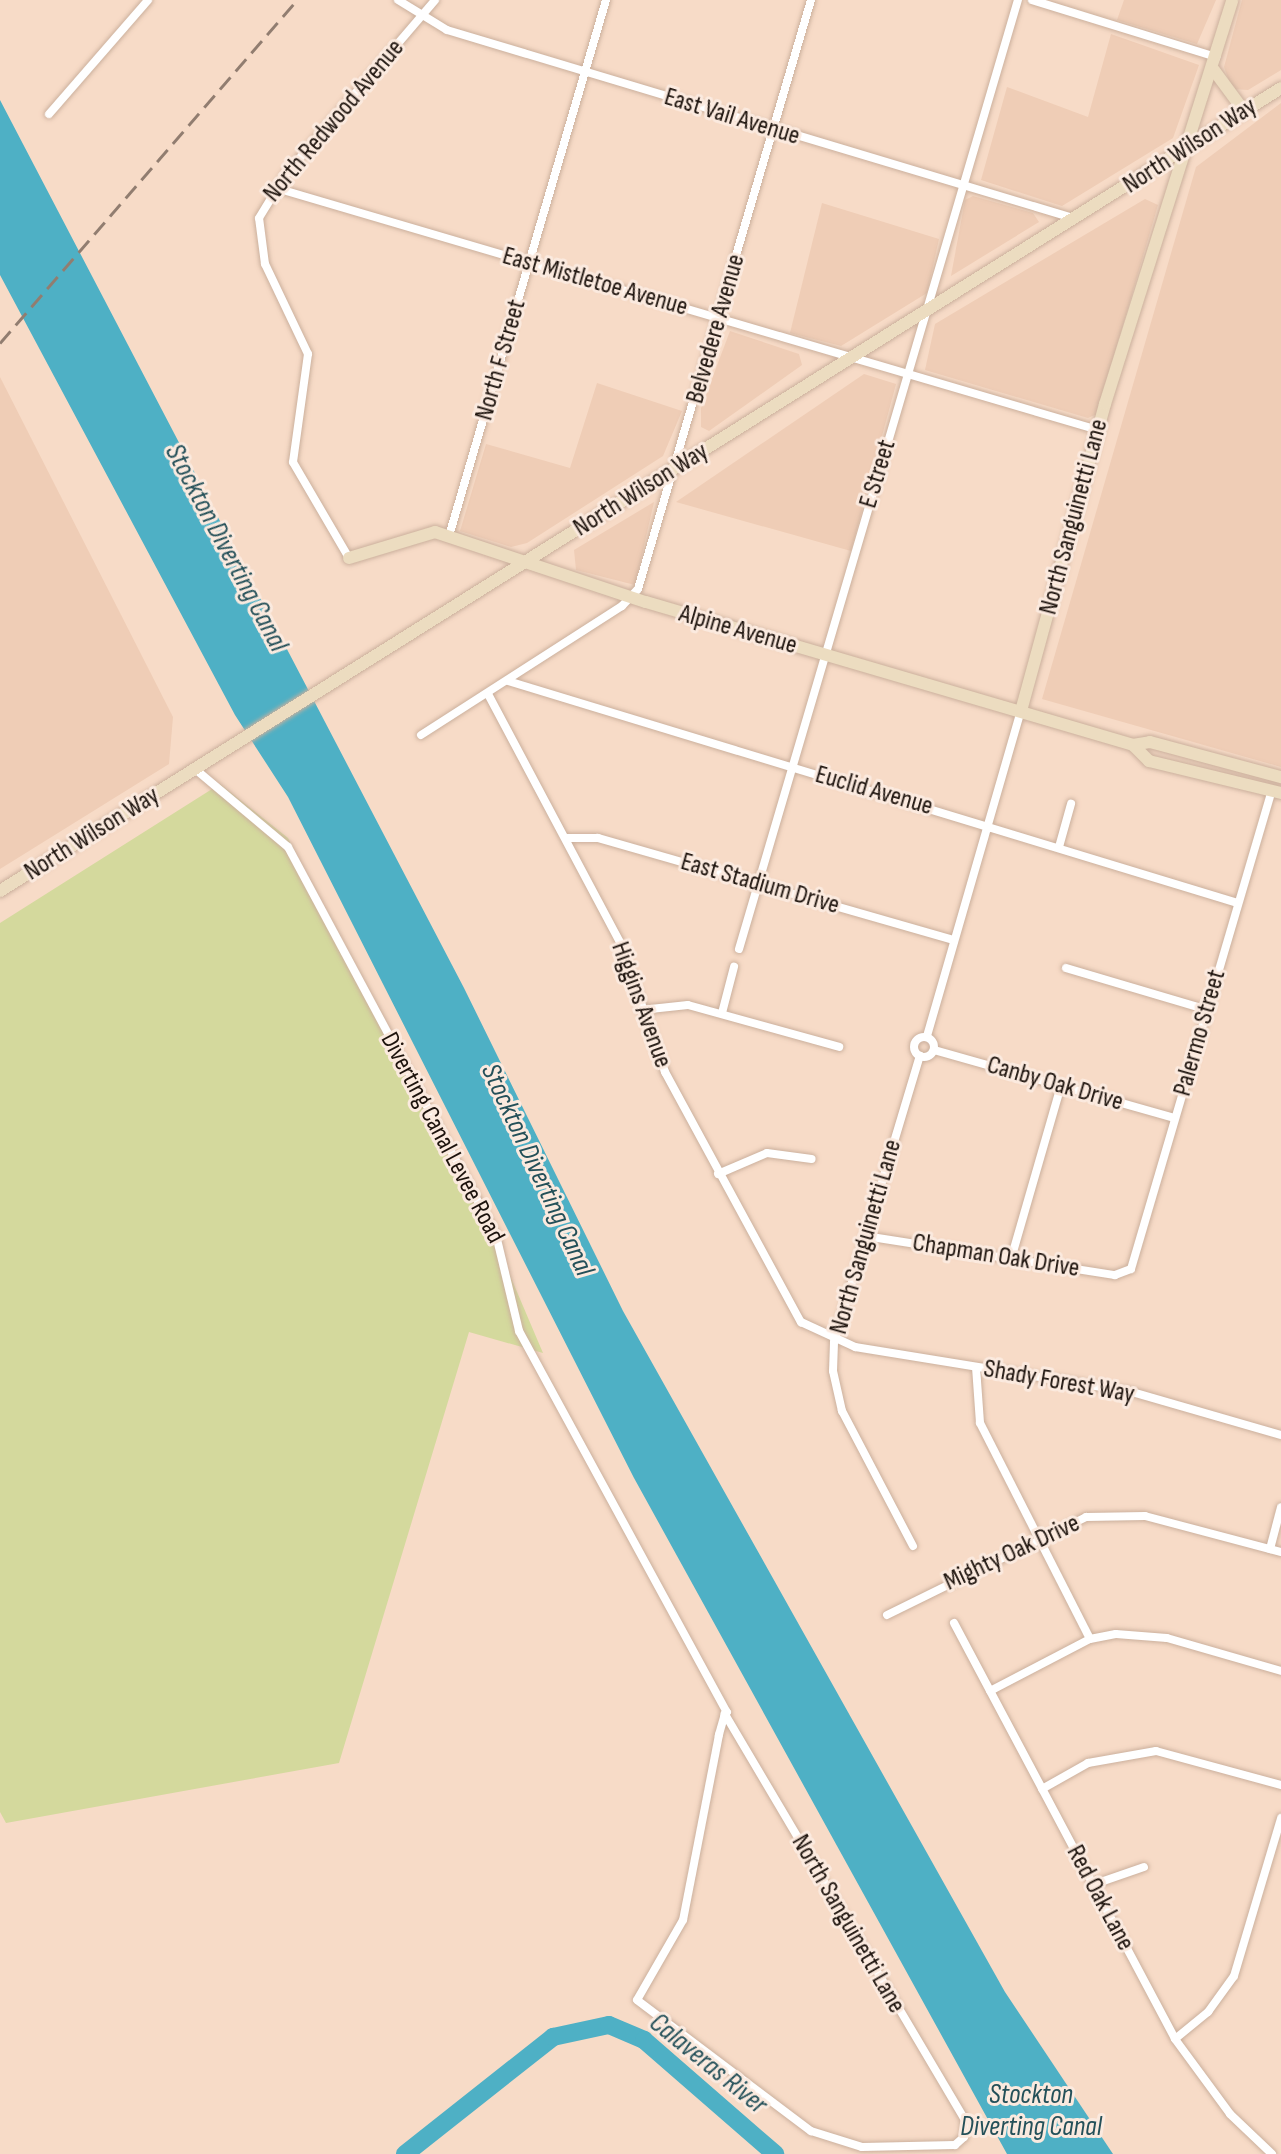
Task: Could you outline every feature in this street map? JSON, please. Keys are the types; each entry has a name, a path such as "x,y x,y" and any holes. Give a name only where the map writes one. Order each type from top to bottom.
{"street":[{"path":"49,114 148,0"},
{"name":"East Vail Avenue","path":"398,0 420,18 584,73 1074,219"},
{"name":"North Redwood Avenue","path":"349,558 292,457 309,363 259,242 260,212 276,188 435,0"},
{"name":"North F Street","path":"449,536 606,0"},
{"name":"Belvedere Avenue","path":"632,597 678,465 811,0"},
{"name":"E Street","path":"739,949 1018,0"},
{"path":"1032,0 1215,63 1244,111"},
{"name":"North Sanguinetti Lane","path":"913,1546 842,1411 834,1342 920,1056 914,1045 927,1036 1098,430 1215,63 1232,0"},
{"name":"North Wilson Way","path":"0,891 678,465 925,314 1281,88"},
{"name":"East Mistletoe Avenue","path":"276,188 850,360 1098,430"},
{"name":"Alpine Avenue","path":"349,558 419,532 449,536 521,563 632,597 1133,745 1150,742 1281,777"},
{"path":"421,735 508,681 632,597"},
{"name":"Euclid Avenue","path":"508,681 1238,903"},
{"name":"Higgins Avenue","path":"488,694 620,942 641,1010 718,1174 780,1294 801,1322 834,1342"},
{"name":"Alpine Avenue","path":"1133,745 1149,761 1276,792"},
{"name":"Diverting Canal Levee Road","path":"195,769 288,847 496,1235 519,1331 726,1713"},
{"name":"Palermo Street","path":"1127,1274 1238,903 1276,792"},
{"path":"1059,847 1071,804"},
{"name":"East Stadium Drive","path":"566,838 598,838 953,940"},
{"path":"722,1013 734,967"},
{"path":"1066,968 1208,1010"},
{"path":"641,1010 688,1005 839,1047"},
{"path":"920,1056 934,1050 927,1036"},
{"name":"Canby Oak Drive","path":"934,1050 1175,1118"},
{"path":"1011,1259 1061,1086"},
{"path":"718,1174 767,1153 812,1159"},
{"name":"Chapman Oak Drive","path":"865,1236 1127,1274"},
{"name":"Shady Forest Way","path":"834,1342 1132,1392 1281,1435"},
{"path":"976,1367 980,1423 1090,1639"},
{"path":"1270,1549 1281,1507"},
{"name":"Mighty Oak Drive","path":"887,1615 1037,1535 1086,1517 1145,1516 1281,1552"},
{"name":"Red Oak Lane","path":"954,1623 1175,2039 1230,2114 1272,2154"},
{"path":"990,1691 1090,1639 1152,1635 1281,1671"},
{"name":"North Sanguinetti Lane","path":"726,1713 965,2120 964,2137 949,2146 882,2149 820,2134 773,2108 637,2000 683,1920 726,1713"},
{"path":"1042,1789 1088,1763 1156,1751 1281,1785"},
{"path":"1175,2039 1208,2012 1234,1976 1281,1818"},
{"path":"1092,1885 1144,1867"}],"shaded area":[{"path":"1124,0 1216,0 1197,44 1117,20"},
{"path":"1242,0 1281,0 1281,70 1248,90 1232,89 1224,67"},
{"path":"1111,34 1199,65 1173,138 1062,206 981,180 1007,87 1088,117"},
{"path":"1281,103 1281,767 1042,699 1196,167"},
{"path":"973,196 1033,213 1039,222 951,276 965,200"},
{"path":"1145,199 1158,205 1097,414 1088,418 925,370 935,324"},
{"path":"822,203 939,239 927,293 841,346 790,333"},
{"path":"730,331 799,354 802,365 709,431 701,427 701,408"},
{"path":"864,374 896,384 851,551 676,502"},
{"path":"0,377 173,717 169,764 0,869"},
{"path":"597,383 682,411 663,456 527,543 511,547 460,531 486,444 570,468"},
{"path":"654,502 635,585 576,570 574,550"}],"green space":[{"path":"220,784 288,838 503,1259 543,1353 469,1332 339,1763 6,1823 0,1812 0,923"}],"water":[{"name":"Stockton Diverting Canal","path":"0,100 464,988 623,1311 1005,1992 1113,2154 1007,2154 634,1478 288,797 235,715 0,275"}],"waterway":[{"name":"Calaveras River","path":"405,2154 553,2037 609,2025 644,2040 775,2154"}],"railway":[{"path":"0,343 297,0"}]}
